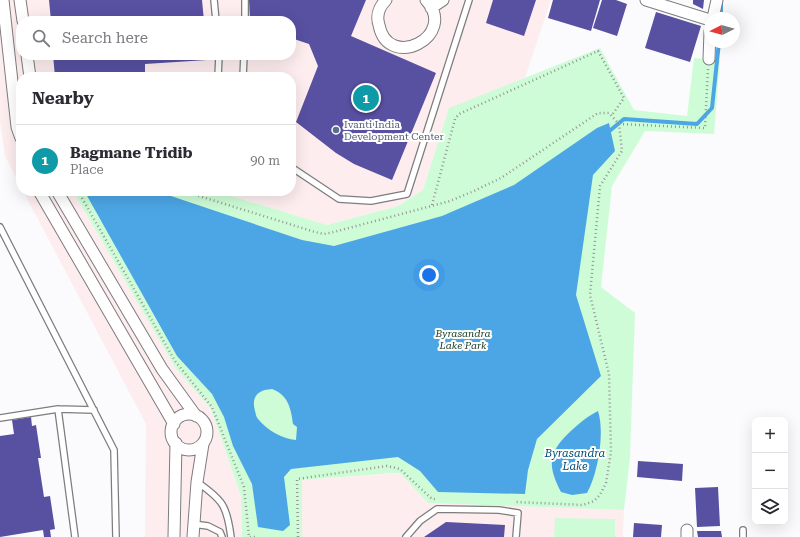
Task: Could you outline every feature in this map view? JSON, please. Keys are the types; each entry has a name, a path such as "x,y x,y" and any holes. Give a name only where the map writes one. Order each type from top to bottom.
{"street":[{"path":"3,0 16,118"},
{"path":"20,0 22,16"},
{"path":"386,0 378,14 379,29 387,41 400,47 414,47 427,39 434,26 434,18 429,4 443,0"},
{"path":"646,0 704,18"},
{"path":"714,12 717,0"},
{"path":"709,48 709,59"},
{"path":"28,60 30,72"},
{"path":"42,196 174,424"},
{"path":"60,196 162,368 206,428 207,434 203,444 197,482 193,537"},
{"path":"174,537 176,443 172,434 174,424 177,420 186,415 196,416"},
{"path":"176,443 186,450 192,450 203,444"}],"lane":[{"path":"214,0 216,16"},
{"path":"245,0 245,16"},
{"path":"296,170 339,199 371,201 407,194 469,0"},
{"path":"218,72 219,60"},
{"path":"243,72 244,60"},
{"path":"0,227 114,450 116,537"},
{"path":"0,418 58,409 94,410"},
{"path":"58,409 75,537"},
{"path":"197,482 217,496 228,517 231,537"},
{"path":"406,537 420,521 437,509 499,510 518,513 516,537"},
{"path":"193,524 208,526 220,532 222,537"},
{"path":"742,537 743,530"}],"path":[{"path":"432,206 455,119 459,114 598,51 624,98 612,116"},
{"path":"619,124 705,128 709,59"},
{"path":"199,196 324,234 450,201 501,178 598,113 609,112 619,124 622,151 600,186 590,295 610,374 610,452 606,483 600,495 594,501 583,505 511,502"},
{"path":"81,196 175,361 212,407 244,487 249,537 258,537"},
{"path":"298,537 297,479 392,467 400,469 432,499 440,499"}],"shaded area":[{"path":"0,0 551,0 525,78 449,109 423,190 398,206 326,225 232,196 296,196 296,72 16,72 16,177 5,156 0,121"},
{"path":"26,196 76,196 175,366 211,409 241,496 242,537 145,537 146,424"},
{"path":"400,473 428,503 624,510 623,537 302,537 302,480"}],"green space":[{"name":"Byrasandra Lake","path":"600,48 634,110 687,116 694,58 720,60 714,134 645,131 612,186 601,287 635,313 630,457 624,510 428,503 400,473 394,473 302,480 302,537 242,537 241,496 211,409 175,367 76,196 231,196 327,225 398,206 423,190 449,108"},
{"path":"555,518 615,519 615,537 554,537"}],"water":[{"name":"Byrasandra Lake","path":"609,123 615,151 593,175 576,295 601,376 537,439 528,470 525,494 438,492 420,471 398,457 291,469 284,477 290,525 283,531 258,527 252,484 233,446 224,417 212,394 177,356 87,196 171,196 302,240 334,246 442,216 514,185 597,128","holes":["272,389 282,395 290,407 293,424 297,427 296,440 285,438 275,433 266,427 256,416 254,401 259,392"]},
{"name":"Byrasandra Lake","path":"598,411 601,430 599,453 591,485 587,493 572,495 561,492 553,473 552,458 555,451 559,444 573,429"}],"building":[{"path":"49,0 202,0 204,16 51,16"},
{"path":"249,0 366,0 351,36 436,73 392,180 354,164 336,153 296,122 318,66 309,44 296,40 296,16 250,16"},
{"path":"493,0 536,0 524,36 486,23"},
{"path":"553,0 600,0 591,31 548,18"},
{"path":"602,0 616,0 627,4 617,36 593,28"},
{"path":"693,0 704,0 703,9 693,4"},
{"path":"656,12 701,26 690,62 645,48"},
{"path":"53,60 207,60 145,64 145,72 55,72"},
{"path":"31,417 32,426 36,425 41,458 38,458 44,497 50,496 55,529 50,530 51,537 44,537 43,530 0,537 0,436 14,434 12,420"},
{"path":"638,461 683,464 682,481 637,477"},
{"path":"718,487 720,526 697,527 695,488"},
{"path":"446,522 505,525 504,537 424,537"},
{"path":"634,523 662,525 661,537 633,537"},
{"path":"697,531 721,531 722,537 698,537"}],"waterway":[{"path":"721,2 721,12"},
{"path":"607,133 624,119 697,124 712,108 718,48"}],"place":[{"name":"Bagmane Tridib","path":"366,98"},
{"name":"Ivanti India Development Center","path":"336,130"}],"park label":[{"name":"Byrasandra Lake Park","path":"463,338"}]}
